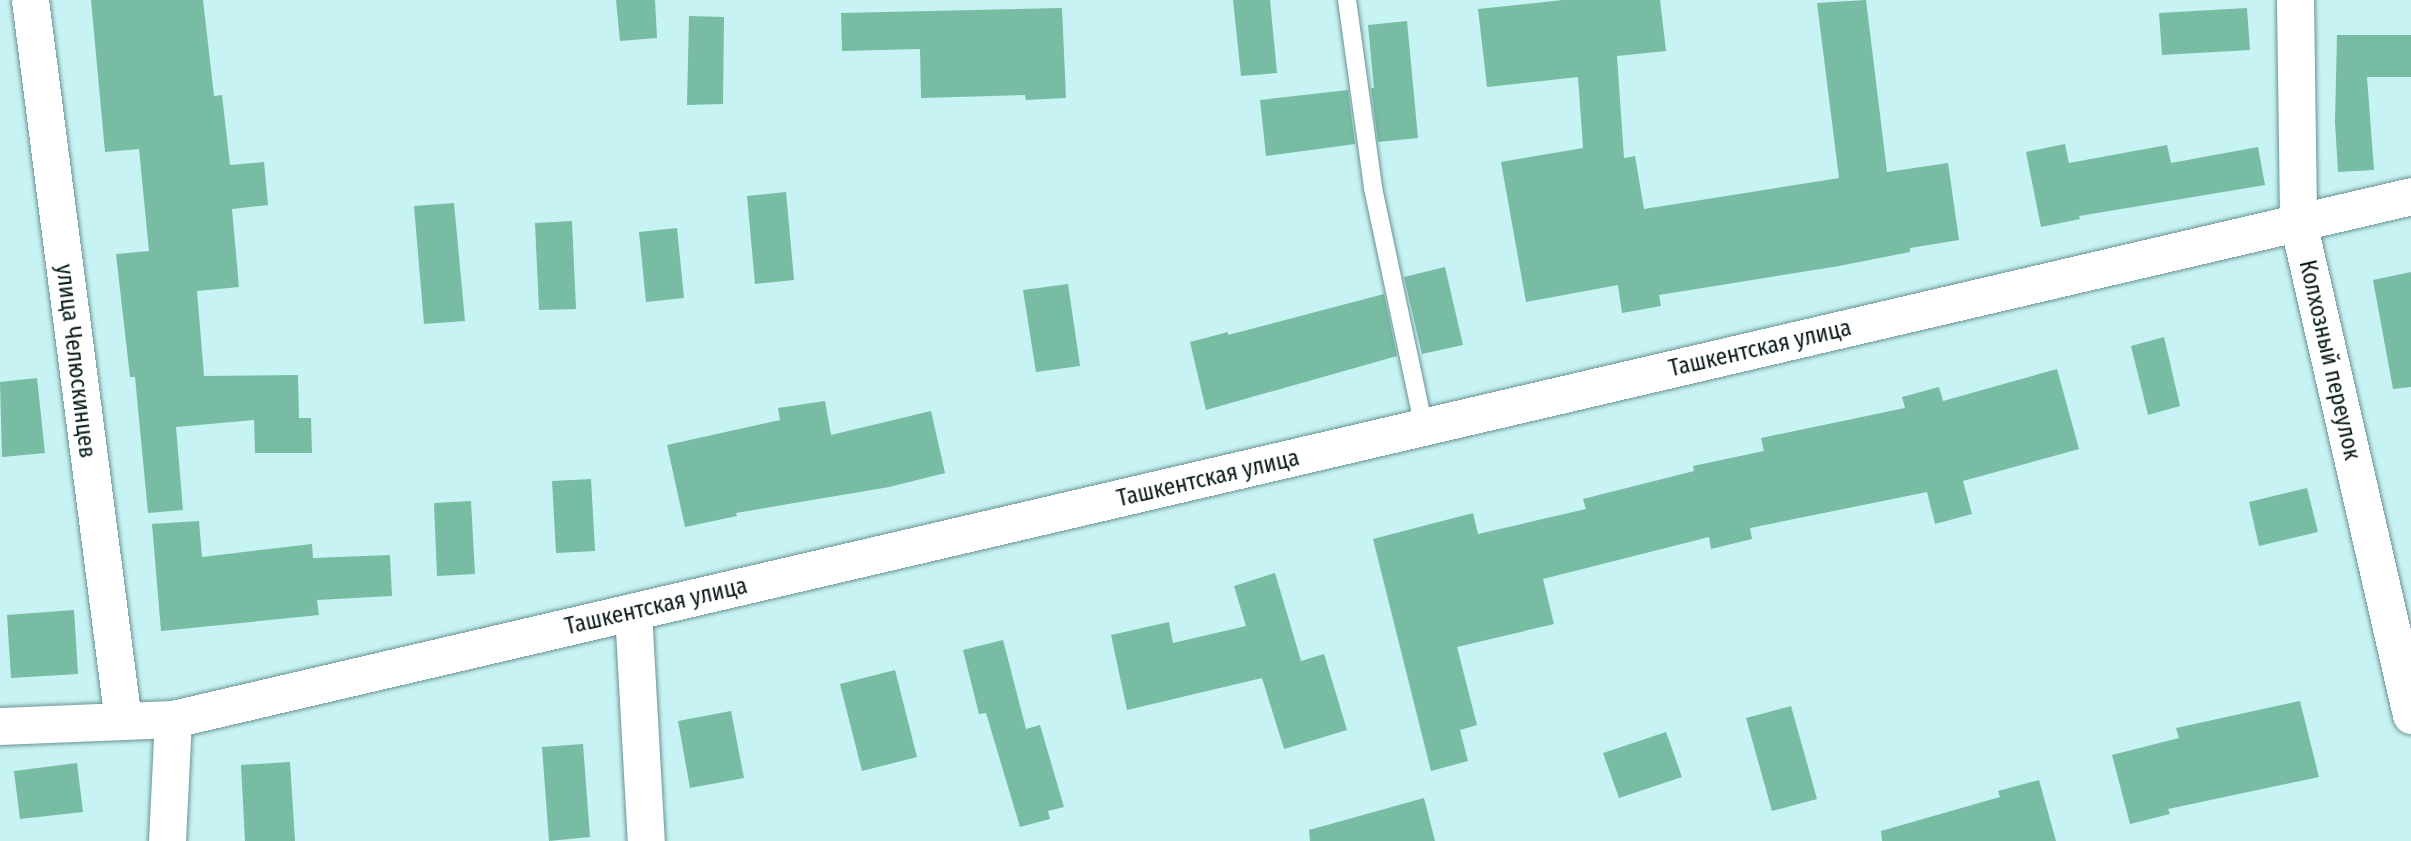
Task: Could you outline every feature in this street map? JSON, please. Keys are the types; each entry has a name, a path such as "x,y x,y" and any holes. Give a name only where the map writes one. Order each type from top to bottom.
{"street":[{"name":"улица Челюскинцев","path":"30,0 123,721"},
{"name":"Колхозный переулок","path":"2295,0 2298,222 2411,715"},
{"name":"Ташкентская улица","path":"0,726 173,719 2411,196"},
{"path":"633,612 646,841"},
{"path":"167,841 173,719"}],"lane":[{"path":"1346,0 1373,188 1424,428"}],"building":[{"path":"91,0 203,0 214,96 222,95 230,165 264,162 268,205 232,209 239,287 197,291 204,376 298,375 299,418 311,418 312,453 255,453 254,420 176,427 183,510 148,513 135,377 130,377 116,254 149,251 139,149 105,152"},
{"path":"616,0 655,0 657,38 620,41"},
{"path":"1233,0 1270,0 1277,73 1241,76"},
{"path":"1563,0 1660,0 1666,51 1617,56 1624,158 1635,156 1644,209 1839,178 1817,3 1866,0 1887,172 1948,163 1959,240 1910,248 1910,252 1839,266 1659,295 1661,306 1622,313 1618,285 1526,302 1501,162 1583,148 1578,77 1487,87 1478,9"},
{"path":"1062,8 1066,98 1026,100 1025,95 921,98 920,49 842,51 841,13"},
{"path":"2247,8 2250,50 2162,55 2159,13"},
{"path":"689,16 724,17 723,104 687,105"},
{"path":"1407,21 1418,138 1378,142 1371,88 1374,88 1368,25"},
{"path":"2337,35 2411,35 2411,77 2367,77 2374,170 2338,172 2335,122"},
{"path":"1348,90 1355,144 1266,156 1260,100"},
{"path":"2065,144 2069,163 2167,145 2171,163 2258,147 2265,185 2079,216 2080,219 2041,227 2026,152"},
{"path":"786,192 794,280 755,284 747,196"},
{"path":"454,203 465,321 424,324 414,206"},
{"path":"572,221 576,309 539,310 535,223"},
{"path":"677,228 684,298 646,302 639,232"},
{"path":"1445,267 1463,345 1422,354 1404,277"},
{"path":"2411,272 2411,387 2393,389 2373,280"},
{"path":"1068,284 1080,366 1036,372 1023,290"},
{"path":"1384,294 1397,356 1206,410 1190,342 1228,332 1228,335"},
{"path":"2164,337 2180,406 2148,415 2131,346"},
{"path":"2057,369 2079,449 1963,481 1972,514 1935,524 1927,492 1750,528 1752,539 1711,549 1709,537 1543,579 1554,624 1457,647 1477,725 1460,730 1468,761 1431,771 1373,539 1473,513 1478,534 1586,509 1583,499 1694,471 1693,466 1764,451 1761,438 1905,408 1902,397 1939,387 1943,401"},
{"path":"37,378 45,453 2,457 0,382"},
{"path":"825,401 831,435 931,411 945,473 889,487 736,513 737,516 685,527 667,445 780,420 778,408"},
{"path":"591,479 595,551 556,553 552,481"},
{"path":"2307,488 2318,532 2259,546 2249,502"},
{"path":"471,501 475,574 437,576 434,503"},
{"path":"199,521 202,557 312,544 313,558 390,555 392,596 317,600 319,615 161,631 152,524"},
{"path":"1275,573 1301,661 1324,654 1347,730 1284,749 1262,678 1127,710 1111,635 1169,622 1173,643 1246,626 1234,586"},
{"path":"74,610 78,674 11,678 7,615"},
{"path":"1003,640 1026,729 1040,725 1064,807 1048,811 1050,819 1020,827 986,713 979,714 963,650"},
{"path":"895,670 917,757 862,771 840,684"},
{"path":"2300,701 2319,777 2168,809 2170,814 2130,824 2112,755 2179,738 2176,728"},
{"path":"1791,706 1817,799 1772,811 1746,718"},
{"path":"731,711 744,778 690,788 678,721"},
{"path":"1666,732 1682,777 1619,798 1603,753"},
{"path":"583,744 590,837 549,841 542,747"},
{"path":"290,762 295,841 245,841 241,765"},
{"path":"77,763 83,812 20,819 14,771"},
{"path":"2039,780 2056,841 1882,841 1881,831 2000,797 1998,791"},
{"path":"1424,798 1435,841 1310,841 1309,830"}]}
